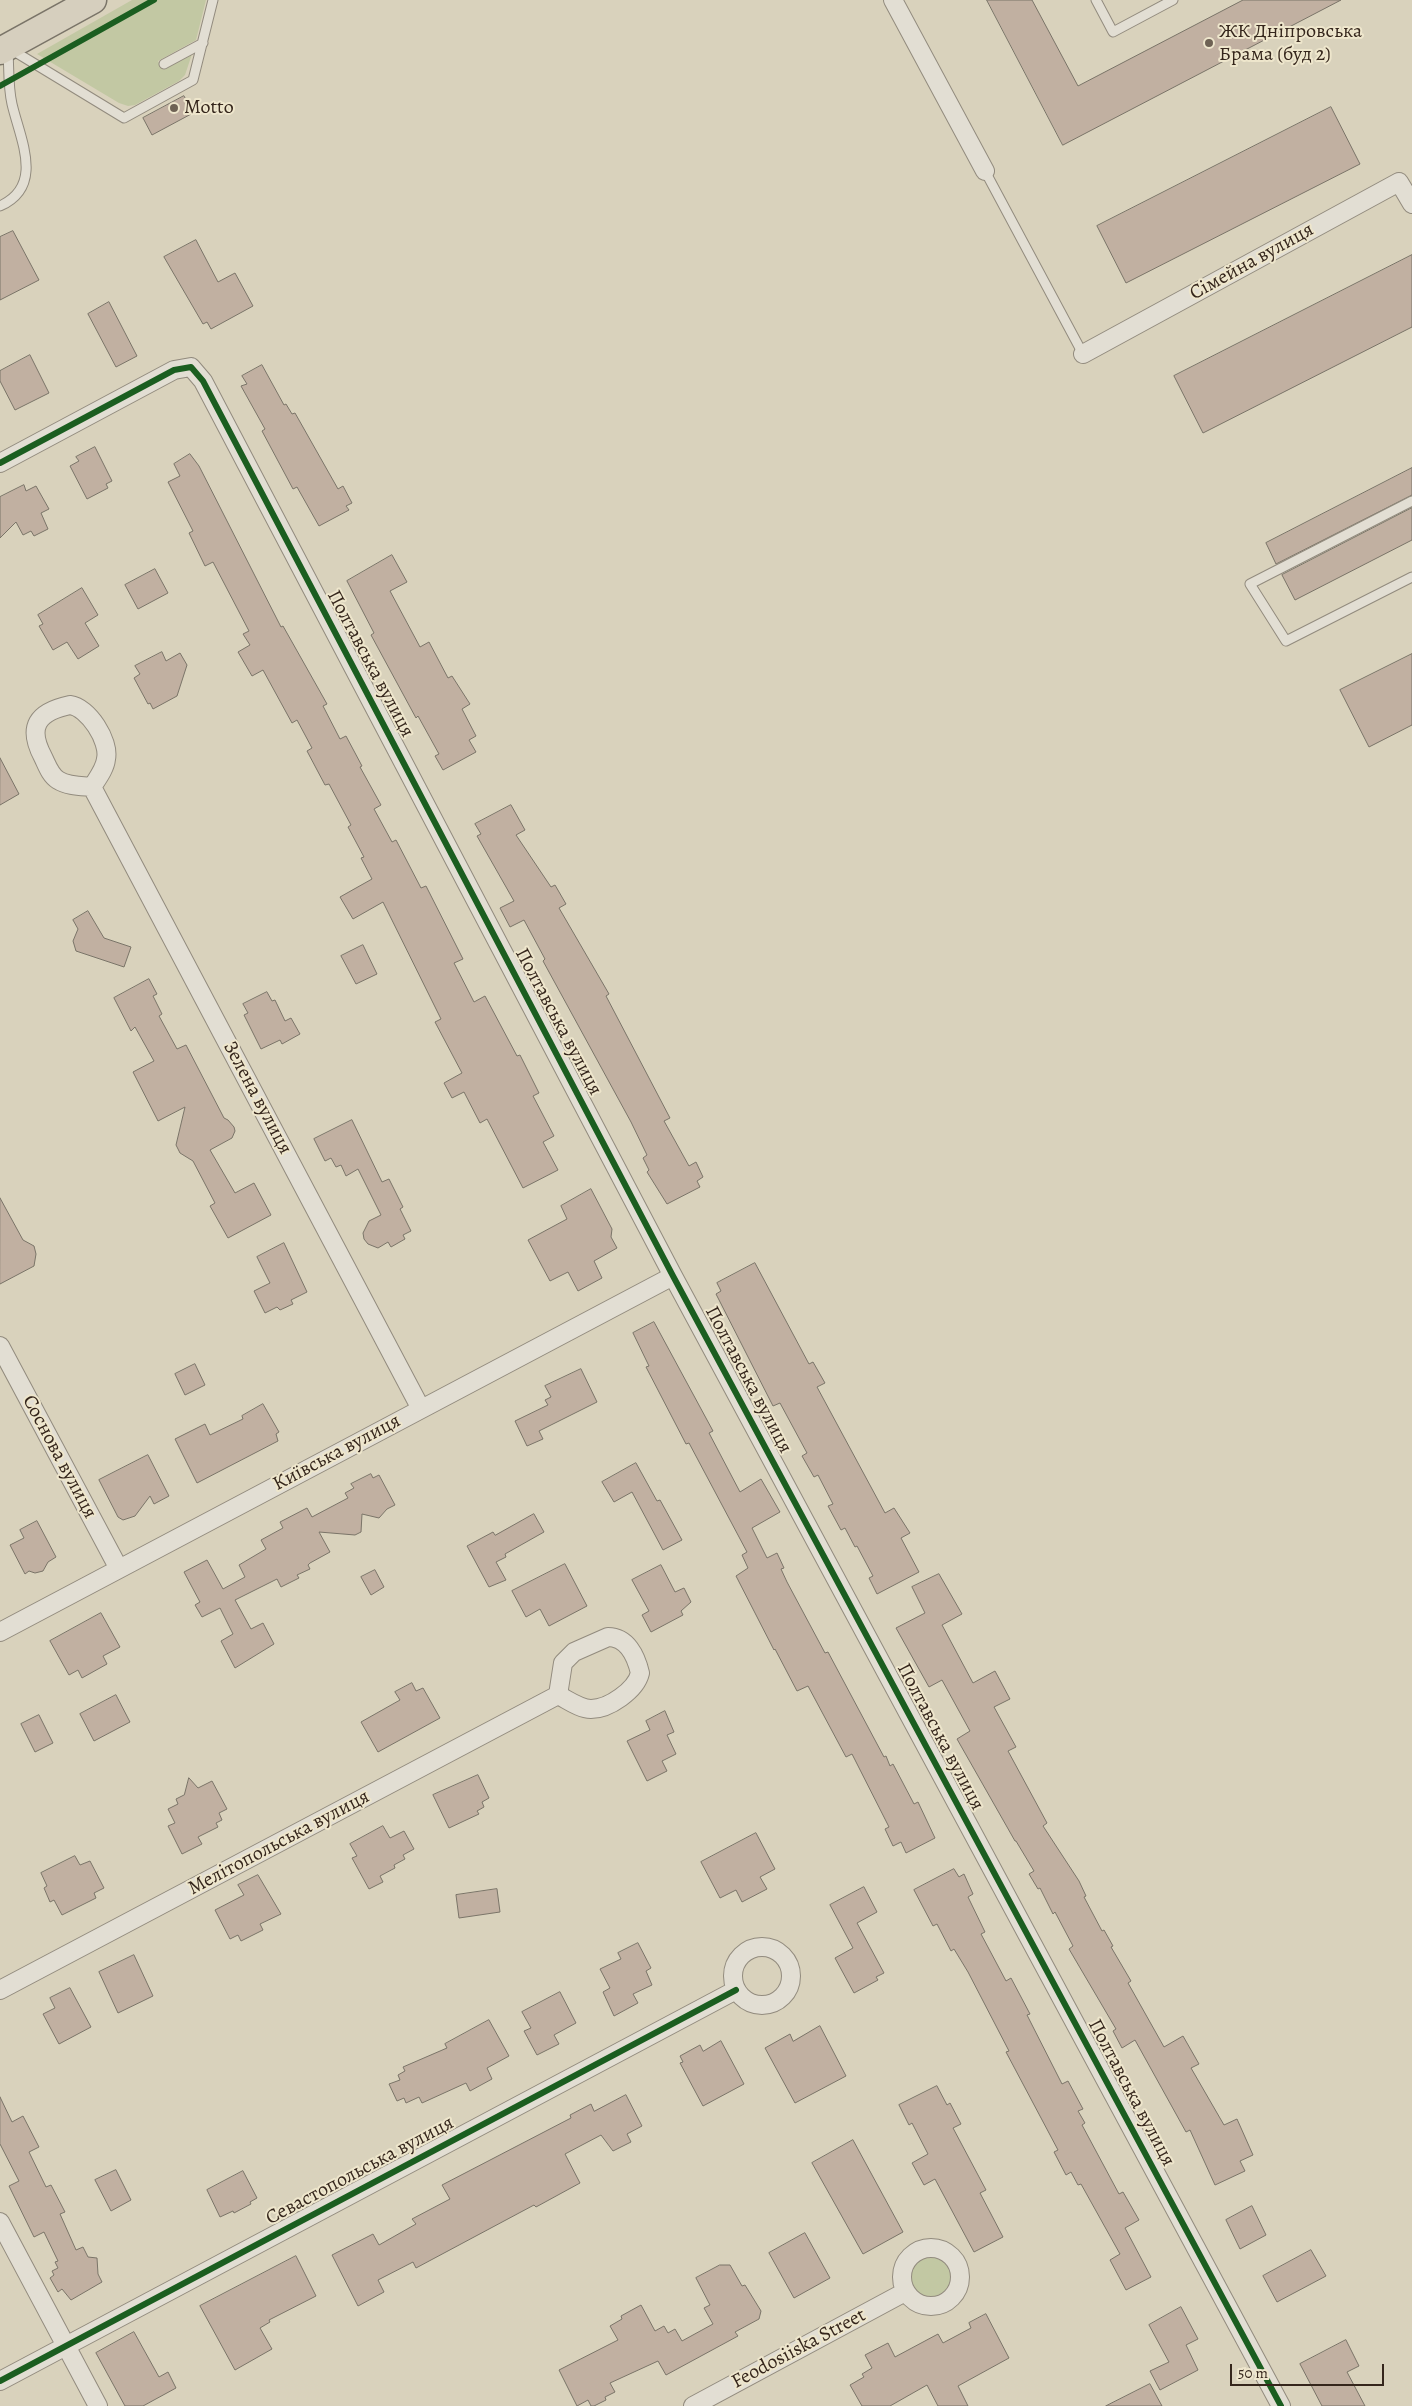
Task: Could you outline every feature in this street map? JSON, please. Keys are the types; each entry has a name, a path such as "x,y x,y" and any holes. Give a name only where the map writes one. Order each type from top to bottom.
{"main road":[{"path":"4,49 93,0"}],"street":[{"path":"893,0 985,171"},
{"name":"Сімейна вулиця","path":"1083,354 1399,182 1412,204"},
{"name":"Полтавська вулиця","path":"0,463 174,370 191,367 203,382 673,1276 1281,2406"},
{"path":"78,706 85,711 104,743 107,758 92,787 57,780 51,774 36,744 34,730 38,722 61,707 78,706"},
{"name":"Зелена вулиця","path":"92,787 421,1409"},
{"name":"Київська вулиця","path":"0,1632 673,1276"},
{"name":"Соснова вулиця","path":"0,1346 119,1569"},
{"path":"608,1637 616,1637 629,1647 640,1673 638,1681 629,1692 599,1708 591,1709 583,1708 558,1695 563,1663 574,1652 608,1637"},
{"name":"Мелітопольська вулиця","path":"0,1990 558,1695"},
{"name":"Севастопольська вулиця","path":"0,2381 736,1990"},
{"path":"0,2222 98,2406"},
{"name":"Feodosiiska Street","path":"692,2406 905,2292"}],"lane":[{"path":"4,49 124,118 193,80 214,0"},
{"path":"1096,0 1113,32 1173,0"},
{"path":"164,64 203,42"},
{"path":"0,206 10,201 25,183 27,164 11,101 4,49"},
{"path":"985,171 1083,354"},
{"path":"1412,501 1250,584 1286,641 1412,577"}],"green space":[{"path":"132,0 206,0 196,40 158,61 163,70 192,54 185,75 179,81 135,105 128,106 119,103 37,54"},
{"path":"931,2248 942,2250 955,2261 960,2277 958,2288 947,2301 931,2306 920,2304 907,2293 902,2277 904,2266 915,2253"}],"building":[{"name":"ЖК Дніпровська Брама (буд 2)","path":"987,0 1032,0 1078,86 1243,0 1341,0 1063,145"},
{"path":"184,96 193,113 152,135 143,118"},
{"path":"1331,107 1360,164 1126,283 1097,226"},
{"path":"13,231 39,280 0,300 0,237"},
{"path":"196,240 218,282 235,273 253,306 211,329 207,322 203,324 164,257"},
{"path":"1412,255 1412,327 1203,433 1174,376"},
{"path":"109,302 137,356 116,367 88,314"},
{"path":"30,355 49,393 15,410 0,381 0,371"},
{"path":"262,365 284,405 286,404 292,414 295,413 338,489 343,486 352,503 346,506 349,510 319,526 297,487 293,489 262,431 265,429 241,386 247,384 242,376"},
{"path":"95,447 112,481 106,484 108,488 87,499 70,466 79,461 76,457"},
{"path":"190,454 199,466 281,627 283,626 327,704 323,706 340,739 346,736 362,766 360,767 381,805 374,809 392,842 396,840 421,888 426,886 463,959 454,963 474,1002 485,996 517,1056 520,1055 539,1093 533,1096 554,1136 543,1142 558,1170 523,1188 487,1119 480,1123 464,1092 452,1098 444,1083 462,1073 435,1022 441,1019 383,902 353,919 340,897 372,879 361,858 364,857 348,827 351,825 329,784 325,785 307,751 312,748 297,720 292,723 263,670 252,676 238,652 250,645 243,634 249,631 213,562 205,566 189,533 193,531 168,482 180,476 174,464"},
{"path":"1412,468 1412,495 1276,564 1266,543"},
{"path":"24,485 26,491 36,486 49,509 41,513 48,529 34,536 31,531 23,535 16,522 0,538 0,497"},
{"path":"1412,508 1412,540 1295,600 1282,575"},
{"path":"392,555 407,582 390,591 420,647 429,642 448,678 452,676 470,704 462,709 476,736 469,740 476,752 443,770 435,756 439,754 418,716 416,718 371,635 374,633 347,581"},
{"path":"155,569 168,593 138,609 125,585"},
{"path":"82,588 98,615 85,623 99,646 78,659 67,642 53,650 39,626 43,624 38,615"},
{"path":"162,652 166,661 180,653 187,665 177,696 153,709 150,703 148,704 134,678 140,674 135,666"},
{"path":"1412,654 1412,725 1369,747 1340,690"},
{"path":"0,758 19,794 0,805"},
{"path":"511,805 525,830 516,835 551,887 555,885 566,904 559,908 609,994 606,996 670,1118 664,1121 689,1166 696,1162 703,1177 697,1181 700,1187 667,1204 647,1172 649,1170 643,1158 647,1155 631,1122 543,961 545,959 524,920 510,927 500,908 514,901 477,836 481,834 475,824"},
{"path":"88,911 104,938 131,947 124,967 76,951 73,941 78,929 73,920"},
{"path":"363,945 377,974 356,984 341,956"},
{"path":"149,979 157,994 153,996 162,1014 159,1016 177,1049 186,1045 224,1118 234,1127 235,1131 232,1138 210,1150 235,1193 254,1183 271,1215 228,1238 210,1206 215,1203 193,1161 180,1153 176,1145 185,1107 158,1121 133,1072 154,1061 135,1027 131,1031 114,998"},
{"path":"267,992 272,1001 275,1000 285,1021 291,1018 300,1034 282,1044 280,1040 261,1049 244,1015 248,1013 243,1004"},
{"path":"352,1120 382,1182 389,1179 403,1207 400,1209 411,1231 403,1235 405,1239 391,1247 388,1242 378,1248 368,1244 364,1239 363,1233 369,1221 381,1215 358,1169 346,1176 341,1165 336,1167 331,1158 325,1161 314,1139"},
{"path":"591,1189 612,1229 611,1237 617,1248 594,1261 602,1278 578,1291 568,1272 550,1281 528,1240 567,1219 561,1206"},
{"path":"0,1198 23,1240 34,1246 36,1254 34,1266 0,1284"},
{"path":"284,1243 307,1292 291,1300 293,1304 280,1310 277,1307 265,1313 254,1291 270,1283 257,1257"},
{"path":"755,1263 809,1364 813,1362 825,1383 817,1387 885,1513 894,1508 910,1533 901,1538 919,1572 877,1594 869,1578 873,1576 857,1546 855,1547 845,1528 841,1530 828,1506 833,1504 818,1475 814,1477 802,1456 807,1453 780,1403 773,1406 716,1294 721,1291 717,1283"},
{"path":"654,1322 713,1431 709,1433 740,1492 761,1479 780,1512 752,1528 767,1558 777,1553 784,1568 781,1569 787,1582 825,1653 828,1652 884,1757 886,1756 890,1766 893,1764 914,1804 918,1802 935,1838 906,1853 901,1842 893,1846 885,1829 889,1827 852,1754 846,1757 808,1686 797,1691 736,1576 748,1568 742,1555 747,1552 689,1443 686,1444 646,1367 649,1366 633,1333"},
{"path":"195,1364 205,1385 185,1395 175,1374"},
{"path":"581,1369 597,1402 539,1431 543,1439 527,1446 515,1421 548,1405 545,1400 551,1397 545,1386"},
{"path":"263,1404 279,1432 276,1434 278,1441 197,1483 175,1439 205,1424 210,1435 243,1419 242,1416"},
{"path":"148,1455 169,1496 154,1504 150,1496 135,1516 123,1520 118,1517 99,1480"},
{"path":"636,1463 657,1501 660,1500 682,1540 663,1550 632,1492 614,1502 602,1482"},
{"path":"371,1474 373,1478 379,1475 395,1505 387,1509 379,1518 362,1514 361,1532 355,1535 319,1532 330,1552 310,1563 308,1565 310,1569 297,1575 299,1578 281,1587 277,1579 235,1600 251,1629 263,1623 274,1644 235,1668 221,1641 233,1634 220,1608 202,1617 195,1605 200,1602 184,1572 207,1560 223,1589 245,1577 239,1565 266,1549 261,1540 283,1528 280,1522 307,1508 312,1517 348,1498 345,1493 354,1488 351,1484"},
{"path":"534,1514 544,1532 505,1554 506,1557 496,1562 506,1580 489,1587 467,1546 493,1532 495,1535"},
{"path":"37,1521 56,1557 48,1562 43,1571 35,1573 29,1571 25,1574 10,1545 24,1538 20,1530"},
{"path":"565,1564 587,1606 549,1626 540,1609 526,1617 512,1591"},
{"path":"661,1565 675,1592 684,1588 691,1602 681,1611 683,1615 651,1632 642,1615 649,1611 632,1580"},
{"path":"375,1570 384,1587 371,1595 361,1577"},
{"path":"939,1574 962,1614 942,1625 973,1683 995,1671 1010,1699 994,1707 1016,1747 1008,1751 1047,1823 1043,1826 1079,1881 1086,1896 1084,1897 1131,1981 1128,1983 1164,2047 1183,2036 1199,2064 1191,2068 1224,2125 1237,2119 1253,2155 1240,2161 1245,2171 1215,2185 1190,2130 1186,2132 1135,2040 1122,2048 1113,2031 1116,2029 1069,1949 1073,1946 1055,1912 1053,1914 1040,1888 1038,1889 1029,1874 1034,1871 957,1739 970,1731 942,1680 929,1687 896,1628 925,1613 912,1587"},
{"path":"101,1613 120,1647 103,1656 107,1664 82,1678 78,1670 69,1675 50,1641"},
{"path":"412,1683 416,1691 423,1688 440,1718 378,1752 361,1722 400,1700 395,1692"},
{"path":"116,1695 130,1722 94,1741 80,1714"},
{"path":"665,1711 674,1732 667,1735 676,1754 662,1761 667,1771 647,1781 627,1741 650,1730 646,1721"},
{"path":"39,1715 53,1743 35,1752 21,1724"},
{"path":"478,1775 489,1798 482,1802 484,1807 477,1811 479,1814 449,1828 433,1795"},
{"path":"189,1778 198,1788 212,1781 227,1809 219,1813 222,1820 216,1823 218,1827 198,1837 202,1844 182,1854 168,1826 175,1823 168,1809 178,1804 176,1799 184,1795"},
{"path":"383,1826 390,1838 404,1831 414,1849 403,1855 405,1859 394,1865 395,1868 380,1876 383,1882 369,1889 352,1858 357,1856 350,1844"},
{"path":"756,1833 775,1869 760,1877 767,1889 742,1902 736,1890 720,1898 701,1862"},
{"path":"75,1856 80,1865 90,1861 104,1888 94,1893 96,1898 62,1915 54,1900 50,1902 44,1888 47,1886 41,1873"},
{"path":"954,1869 959,1877 964,1874 973,1894 968,1897 985,1932 981,1934 1006,1981 1011,1978 1030,2014 1027,2015 1062,2084 1068,2081 1083,2109 1078,2111 1085,2123 1082,2125 1119,2194 1123,2192 1139,2220 1125,2228 1151,2277 1126,2290 1110,2260 1120,2254 1081,2184 1078,2185 1071,2172 1066,2175 1054,2152 1058,2150 1006,2052 1009,2051 968,1972 954,1949 951,1951 937,1924 933,1926 914,1890"},
{"path":"258,1875 281,1914 260,1924 263,1930 241,1941 238,1935 230,1939 215,1910 244,1895 238,1885"},
{"path":"864,1887 877,1912 857,1923 884,1973 876,1977 878,1980 854,1993 835,1958 853,1948 830,1905"},
{"path":"497,1889 500,1912 459,1918 456,1895"},
{"path":"638,1943 651,1968 646,1971 652,1985 633,1994 638,2003 614,2016 603,1992 610,1988 600,1969 621,1959 618,1953"},
{"path":"134,1955 153,1996 118,2013 99,1972"},
{"path":"70,1988 91,2027 59,2044 43,2014 55,2008 50,1998"},
{"path":"560,1992 576,2023 554,2035 559,2044 537,2055 524,2031 531,2028 522,2012"},
{"path":"489,2020 509,2056 487,2068 492,2079 470,2091 466,2083 422,2103 419,2097 406,2103 404,2098 397,2101 389,2084 400,2080 398,2075 405,2071 403,2067 447,2048 445,2044"},
{"path":"820,2026 846,2076 795,2103 765,2048 790,2034 793,2041"},
{"path":"721,2041 744,2084 703,2106 680,2063 683,2062 680,2056 700,2045 703,2051"},
{"path":"937,2086 947,2105 950,2103 961,2124 953,2128 986,2190 980,2193 1003,2237 974,2252 935,2179 924,2185 912,2163 928,2154 912,2123 909,2125 899,2105"},
{"path":"626,2095 642,2126 627,2134 631,2142 613,2151 601,2135 565,2154 580,2183 536,2207 534,2205 416,2268 413,2262 378,2280 384,2292 358,2306 332,2255 373,2234 379,2245 416,2224 412,2219 450,2199 442,2185 571,2118 570,2115 591,2104 594,2111"},
{"path":"0,2097 12,2122 23,2116 39,2147 29,2152 46,2187 51,2185 65,2212 60,2214 76,2250 83,2247 88,2257 97,2258 98,2274 102,2282 71,2300 62,2289 58,2292 50,2278 54,2275 52,2271 58,2268 55,2262 58,2261 44,2232 34,2237 9,2186 19,2181 0,2144"},
{"path":"853,2140 903,2232 863,2254 812,2163"},
{"path":"116,2170 131,2200 111,2211 95,2180"},
{"path":"243,2171 257,2198 250,2202 251,2204 234,2213 233,2211 220,2217 207,2190"},
{"path":"1252,2206 1266,2235 1240,2249 1226,2220"},
{"path":"805,2233 830,2278 794,2298 769,2253"},
{"path":"1311,2250 1326,2276 1277,2302 1263,2276"},
{"path":"296,2256 316,2296 269,2320 270,2322 260,2328 272,2349 235,2370 200,2306"},
{"path":"720,2265 730,2265 742,2286 745,2285 761,2311 759,2319 735,2332 738,2336 666,2375 658,2361 610,2383 615,2392 605,2397 606,2400 591,2406 588,2400 577,2406 559,2370 618,2340 610,2326 622,2319 621,2316 641,2305 655,2331 664,2326 668,2333 675,2329 682,2341 713,2324 704,2308 710,2305 696,2278"},
{"path":"1181,2307 1198,2339 1186,2345 1198,2370 1160,2390 1150,2371 1169,2362 1149,2325"},
{"path":"986,2314 1009,2358 958,2386 968,2406 938,2406 927,2385 890,2406 862,2406 850,2385 864,2377 862,2374 872,2368 865,2355 888,2343 895,2357 938,2334 943,2343 971,2328 969,2323"},
{"path":"134,2332 159,2377 168,2372 176,2388 143,2406 125,2406 96,2353"},
{"path":"1346,2340 1359,2366 1347,2372 1365,2406 1322,2406 1300,2364"},
{"path":"1150,2384 1162,2406 1106,2406"}],"cycle path":[{"path":"0,86 154,0"},
{"path":"0,463 174,370 191,367 203,381 673,1276 1281,2406"},
{"path":"0,2381 736,1990"}],"place":[{"name":"ЖК Дніпровська Брама (буд 2)","path":"1209,43"},
{"name":"Motto","path":"174,108"}]}
